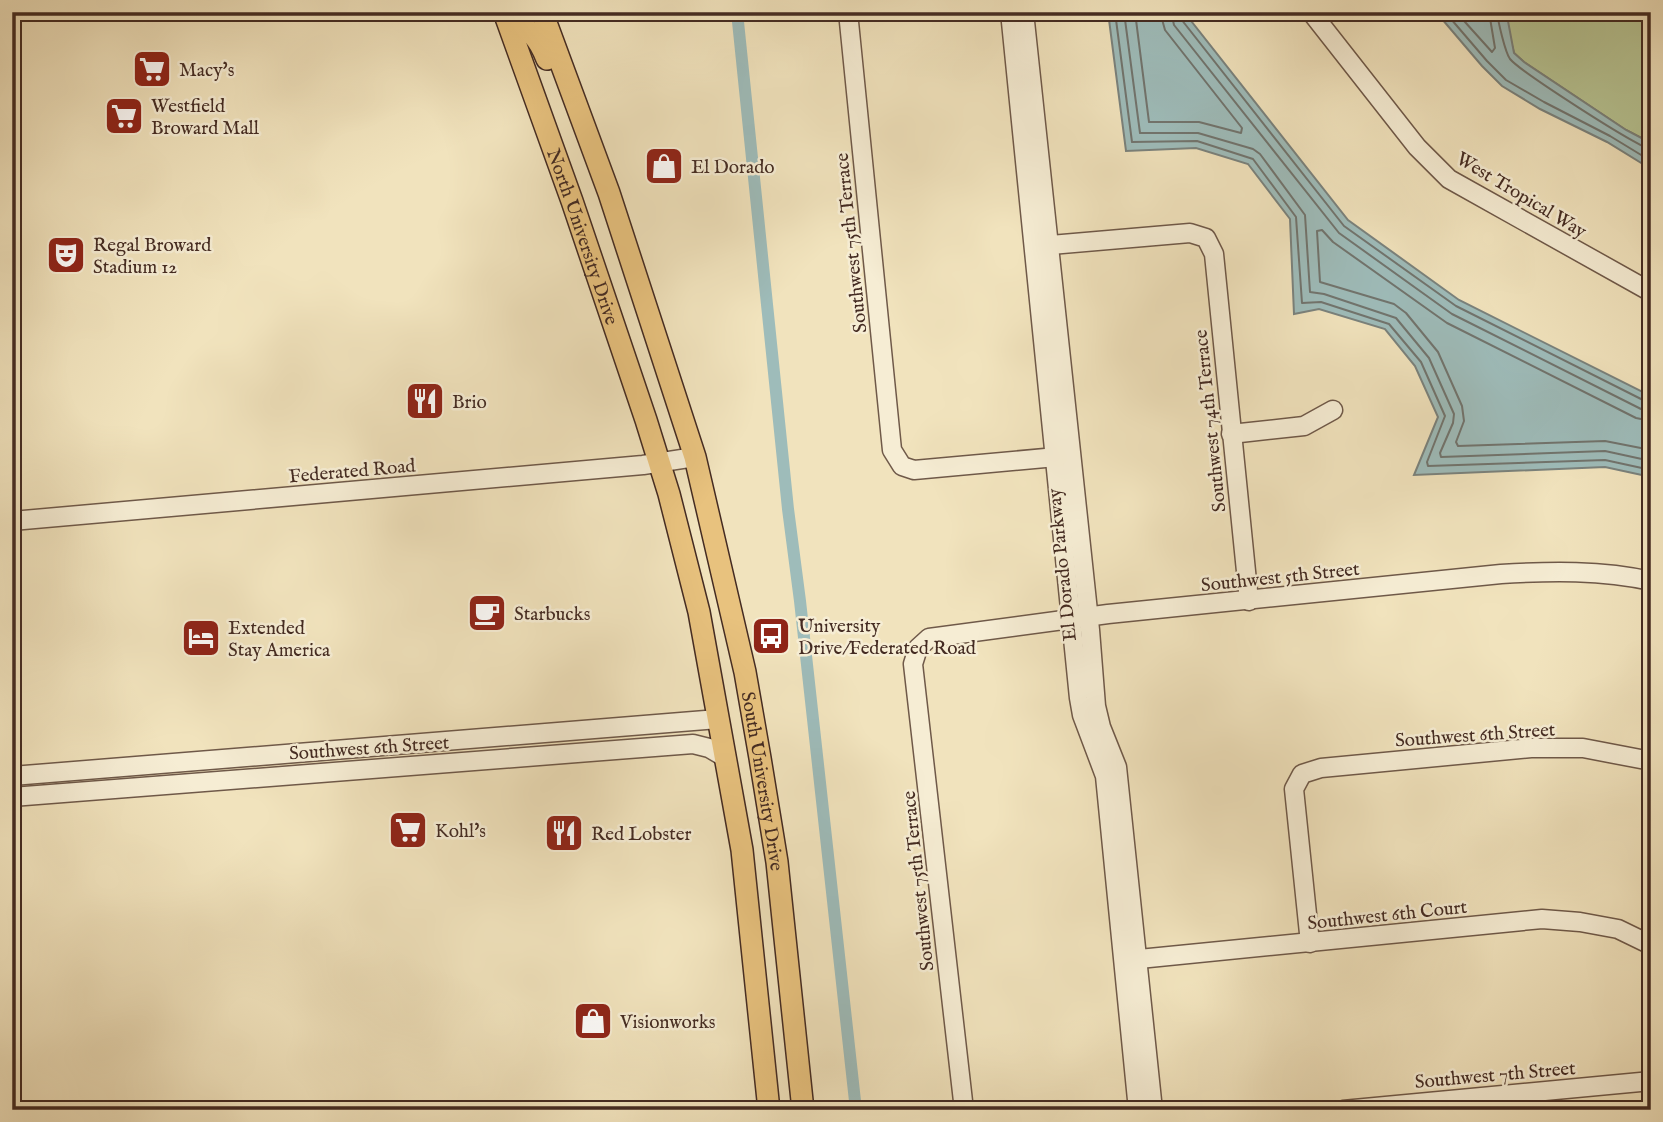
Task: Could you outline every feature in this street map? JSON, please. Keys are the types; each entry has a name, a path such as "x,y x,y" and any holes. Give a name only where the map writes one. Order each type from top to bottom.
{"main road":[{"name":"North University Drive","path":"542,12 608,193 695,457"},
{"name":"North University Drive","path":"505,15 572,201 660,462"},
{"path":"505,15 526,28 541,43 618,256 635,273"},
{"name":"South University Drive","path":"695,457 745,673 760,758 777,862 803,1110"},
{"name":"South University Drive","path":"660,462 699,612 742,850 769,1110"},
{"path":"718,719 729,726 760,758"}],"street":[{"name":"Southwest 75th Terrace","path":"848,12 892,450 902,466 928,471 1063,456"},
{"name":"El Dorado Parkway","path":"1010,12 1042,246"},
{"name":"El Dorado Parkway","path":"1024,12 1042,246 1080,618 1101,727 1117,767 1138,1110"},
{"name":"West Tropical Way","path":"1311,12 1417,147 1449,179 1651,292"},
{"name":"Southwest 74th Terrace","path":"1042,246 1190,233 1206,238 1214,254 1249,601"},
{"path":"1231,434 1304,426 1333,410"},
{"name":"Federated Road","path":"12,521 695,457"},
{"name":"Southwest 5th Street","path":"918,648 929,638 1080,618 1501,574 1549,571 1632,577 1651,581"},
{"name":"Southwest 75th Terrace","path":"918,648 913,664 964,1110"},
{"name":"Southwest 6th Street","path":"12,776 718,719"},
{"name":"Southwest 6th Street","path":"12,797 693,744 709,748 726,758"},
{"name":"Southwest 6th Street","path":"1310,943 1294,789 1302,774 1321,768 1531,748 1583,748 1651,761"},
{"name":"Southwest 6th Court","path":"1130,960 1542,919 1618,929 1651,945"},
{"name":"El Dorado Parkway","path":"1130,960 1153,1110"},
{"name":"Southwest 7th Street","path":"1343,1110 1651,1081"}],"green space":[{"path":"1501,12 1651,12 1651,143 1626,130 1524,62 1514,53 1504,14"}],"water":[{"path":"1108,12 1184,12 1348,220 1459,300 1651,396 1651,477 1605,467 1414,475 1438,417 1415,366 1385,329 1319,309 1294,314 1290,219 1248,164 1196,148 1126,151"},
{"path":"1436,12 1504,14 1508,21 1514,53 1626,130 1651,143 1651,169 1607,142 1540,109 1502,86"}],"waterway":[{"path":"737,12 788,509 856,1110"}],"place":[{"name":"Macy's","path":"152,69"},
{"name":"Westfield Broward Mall","path":"124,116"},
{"name":"El Dorado","path":"664,166"},
{"name":"Regal Broward Stadium 12","path":"66,255"},
{"name":"Brio","path":"425,401"},
{"name":"Starbucks","path":"487,613"},
{"name":"University Drive/Federated Road","path":"771,636"},
{"name":"Extended Stay America","path":"201,638"},
{"name":"Kohl's","path":"408,830"},
{"name":"Red Lobster","path":"564,833"},
{"name":"Visionworks","path":"593,1021"}]}
